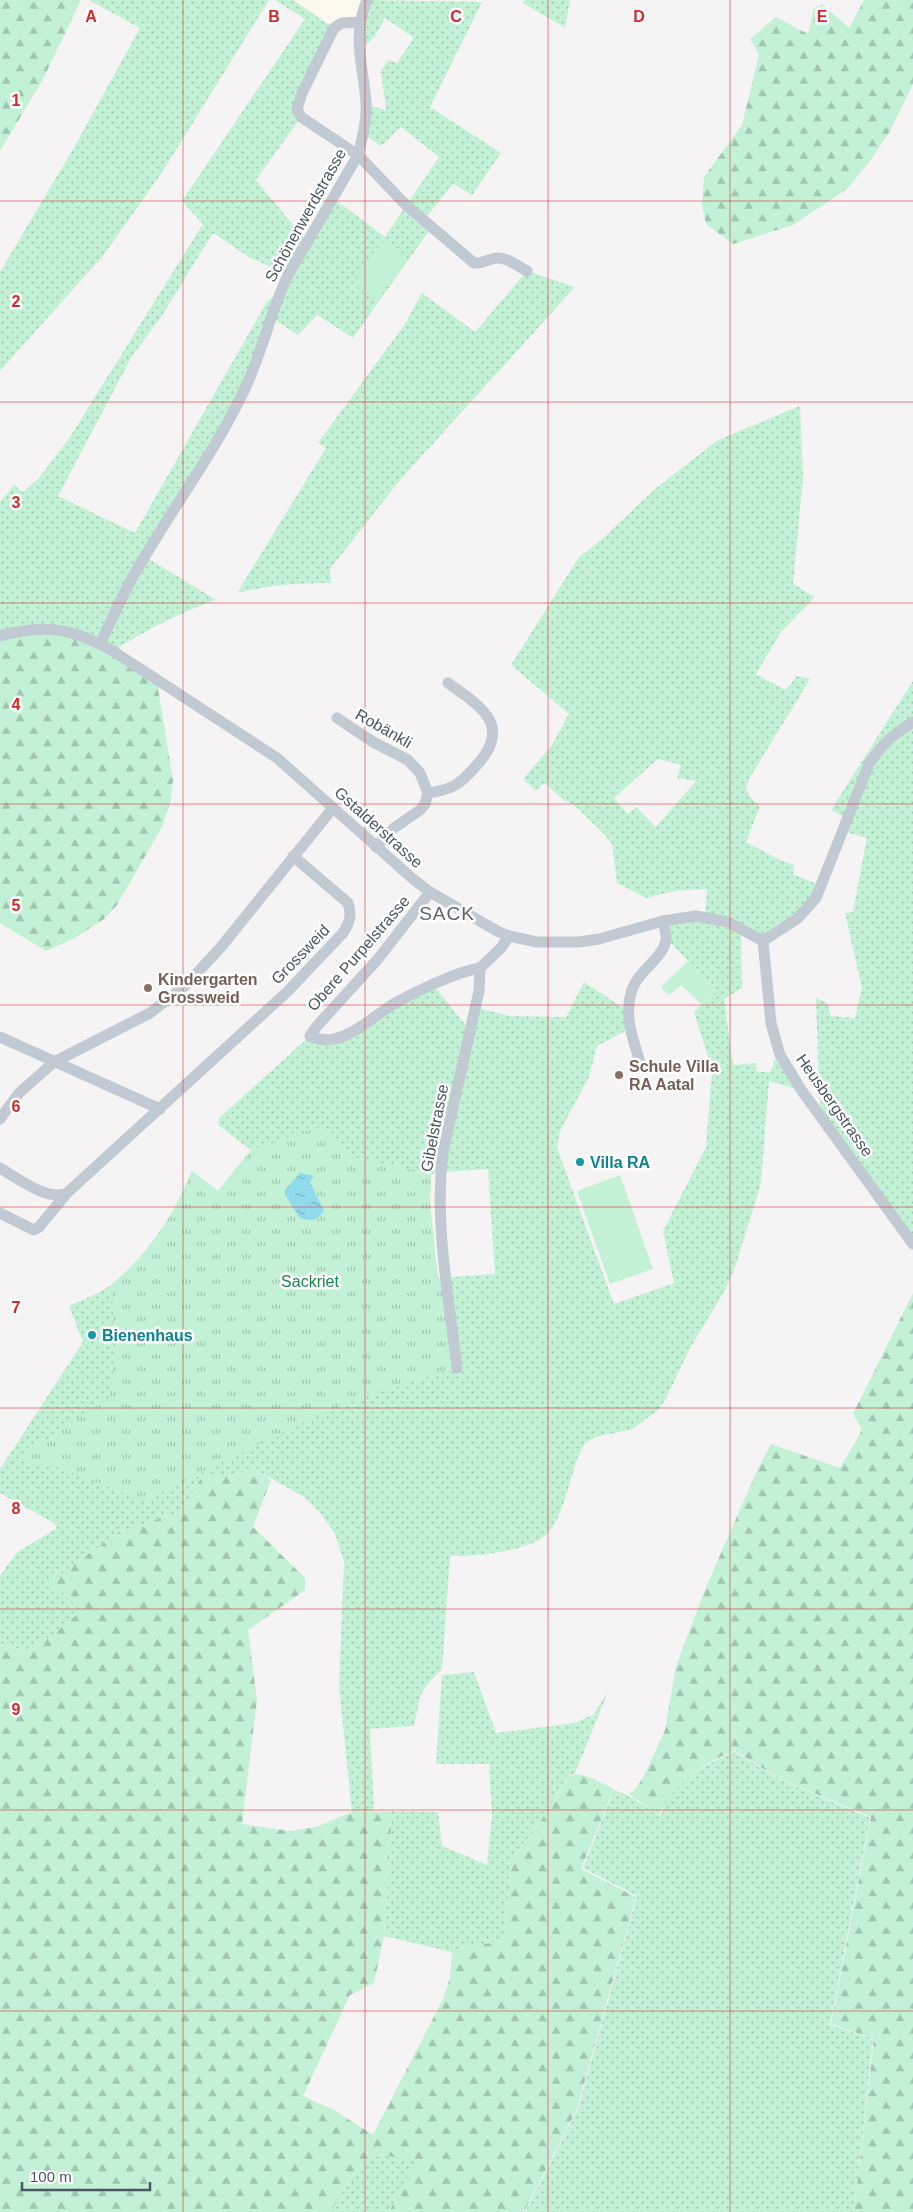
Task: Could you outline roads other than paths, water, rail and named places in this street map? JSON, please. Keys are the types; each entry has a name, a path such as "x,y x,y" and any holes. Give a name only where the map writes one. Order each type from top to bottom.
{"street":[{"name":"Schönenwerdstrasse","path":"100,644 130,582 241,399 257,363 288,275 358,155 364,134 367,105 359,53 360,22 367,0"},
{"path":"360,22 342,23 334,28 302,93 297,109 301,117 358,155 406,206 474,263 483,264 495,258 502,258 527,271"},
{"name":"Gstalderstrasse","path":"0,636 18,631 48,628 74,633 100,644 277,758 376,847 430,892 508,936 536,942 599,940 686,916 706,917 728,922 763,941"},
{"path":"376,847 394,828 420,810 425,804 428,793 444,791 460,784 489,752 494,739 486,714 476,702 448,683"},
{"name":"Robänkli","path":"336,718 381,746 408,760 420,773 428,793"},
{"path":"763,941 797,919 816,898 863,778 878,750 892,736 913,722"},
{"path":"0,1119 19,1093 54,1062 137,1020 175,995 216,954 333,808"},
{"name":"Grossweid","path":"0,1214 34,1230 39,1227 68,1193 287,992 343,933 350,922 351,912 348,903 293,856"},
{"name":"Obere Purpelstrasse","path":"430,892 378,959 310,1036 323,1040 343,1036 423,989 480,968"},
{"path":"640,1062 629,1029 628,1011 633,988 640,975 663,949 667,939 663,921"},
{"path":"480,968 501,948 508,936"},
{"name":"Heusbergstrasse","path":"763,941 771,1023 774,1041 780,1055 802,1091 913,1244"},
{"name":"Gibelstrasse","path":"457,1368 440,1222 440,1174 443,1152 479,991 480,968"},
{"path":"0,1038 160,1109"},
{"path":"0,1168 44,1193 57,1196 68,1193"}],"water":[{"path":"300,1173 314,1176 310,1182 324,1211 319,1217 314,1219 300,1218 285,1195 285,1190"}],"place":[{"name":"Kindergarten Grossweid","path":"148,988"},
{"name":"Schule Villa RA Aatal","path":"619,1075"},
{"name":"Villa RA","path":"580,1162"},
{"name":"Bienenhaus","path":"92,1335"}],"district":[{"name":"SACK","path":"447,913"}],"park label":[{"name":"Sackriet","path":"310,1281"}]}
